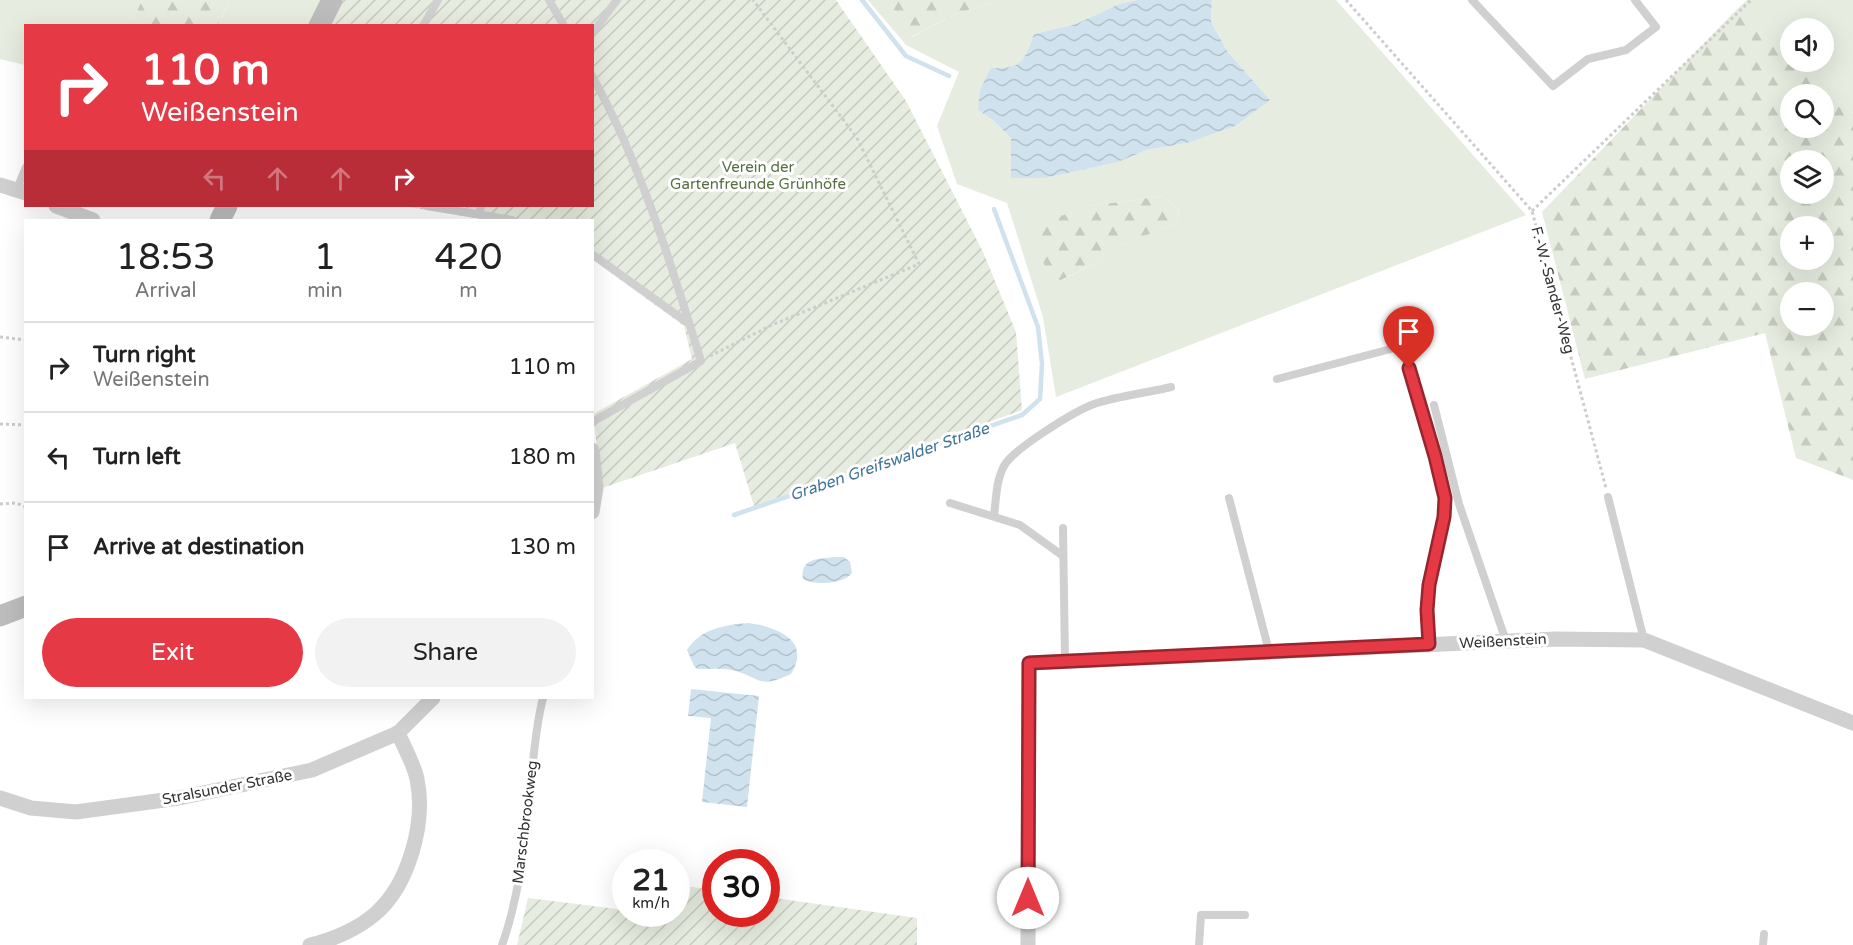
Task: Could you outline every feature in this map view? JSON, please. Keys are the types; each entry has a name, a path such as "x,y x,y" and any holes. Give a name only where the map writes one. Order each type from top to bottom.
{"street":[{"path":"320,24 332,0"},
{"path":"0,184 21,191"},
{"path":"59,207 90,219"},
{"path":"594,469 596,488 594,500"},
{"path":"0,616 24,607"},
{"name":"Weißenstein","path":"1028,945 1029,663 1556,639 1644,640 1853,723"},
{"name":"Stralsunder Straße","path":"0,798 31,808 76,812 178,798 312,770 398,733 432,699"},
{"path":"310,945 358,926 376,913 399,884 415,846 420,814 417,778 398,733"}],"lane":[{"path":"424,24 438,0"},
{"path":"549,0 563,24"},
{"path":"594,31 616,0"},
{"path":"1472,0 1553,86 1588,59 1626,50 1656,27 1635,0"},
{"path":"594,79 611,109 647,199 700,361 594,421"},
{"path":"434,207 506,219"},
{"path":"479,214 481,207"},
{"path":"594,255 689,324"},
{"path":"1277,379 1402,346 1438,466 1445,498 1444,517 1429,585 1427,610 1429,644"},
{"path":"994,516 998,486 1004,467 1016,452 1094,404 1171,387"},
{"path":"1434,405 1459,504 1506,641"},
{"path":"1608,497 1644,640"},
{"path":"1229,498 1269,651"},
{"path":"950,503 1020,525 1063,556"},
{"path":"1063,528 1065,661"},
{"name":"Marschbrookweg","path":"502,945 511,919 523,859 535,737 543,699"},
{"path":"1199,945 1201,915 1245,915"},
{"path":"1763,945 1764,934"}],"path":[{"path":"700,361 772,325 919,264 857,138 753,0"},
{"name":"F.-W.-Sander-Weg","path":"1346,0 1532,211 1608,497"},
{"path":"1532,211 1751,0"},
{"path":"0,337 24,340"},
{"path":"0,424 24,425"},
{"path":"0,504 16,503 24,506"}],"green space":[{"path":"0,0 142,0 131,24 24,24 24,65 0,59"},
{"path":"142,0 229,0 218,24 131,24"},
{"path":"229,0 321,0 309,24 219,24"},
{"name":"Verein der Gartenfreunde Grünhöfe","path":"341,0 836,0 906,101 983,252 1016,332 1022,410 754,506 735,443 602,488 594,413 692,359 684,326 594,261 594,219 482,219 409,207 594,207 594,24 329,24"},
{"path":"868,0 888,0 912,37 955,14 990,4 994,0 1137,0 1119,4 1076,24 1034,34 1023,62 1010,69 978,110 994,121 1011,138 1011,178 1046,178 1118,162 1147,150 1187,143 1270,100 1227,51 1211,22 1212,0 1336,0 1526,215 1056,397 1043,317 1007,203 957,184 937,126 959,72 906,45","holes":["1163,196 1179,210 1177,224 1119,245 1102,260 1062,280 1052,279 1090,206"]},
{"path":"888,0 994,0 990,4 955,14 911,37"},
{"path":"1747,0 1853,0 1853,113 1834,97 1834,84 1819,84 1805,72 1834,72 1834,18 1780,18 1780,50 1735,11"},
{"path":"1735,11 1780,50 1780,72 1806,72 1819,84 1780,84 1780,138 1834,138 1834,97 1853,113 1853,480 1796,458 1765,333 1585,379 1542,212"},
{"path":"1163,196 1179,210 1177,224 1119,245 1102,260 1061,280 1051,279 1031,236 1037,224 1090,206"},
{"path":"690,887 702,888 702,927 780,927 780,899 917,918 917,945 517,945 528,898 612,908 612,927 690,927"}],"water":[{"path":"1137,0 1212,0 1211,22 1227,51 1270,100 1235,126 1187,143 1147,150 1118,162 1046,178 1011,178 1011,138 994,121 978,110 980,90 991,68 1010,67 1021,62 1034,34 1076,24 1119,4"},
{"path":"844,557 850,562 852,573 848,577 829,583 814,583 803,579 804,567 807,563 817,559"},
{"path":"748,623 779,632 794,644 797,652 796,662 791,674 765,682 732,670 697,669 694,666 687,650 699,637 713,629"},
{"path":"691,689 759,696 747,807 702,802 711,718 688,716"}],"waterway":[{"path":"862,0 906,56 949,76"},
{"name":"Graben Greifswalder Straße","path":"734,515 1022,415 1040,399 1042,364 1038,327 994,209"}],"route":[{"path":"1028,898 1029,663 1429,644 1427,610 1429,585 1444,517 1445,498 1409,368"}]}
